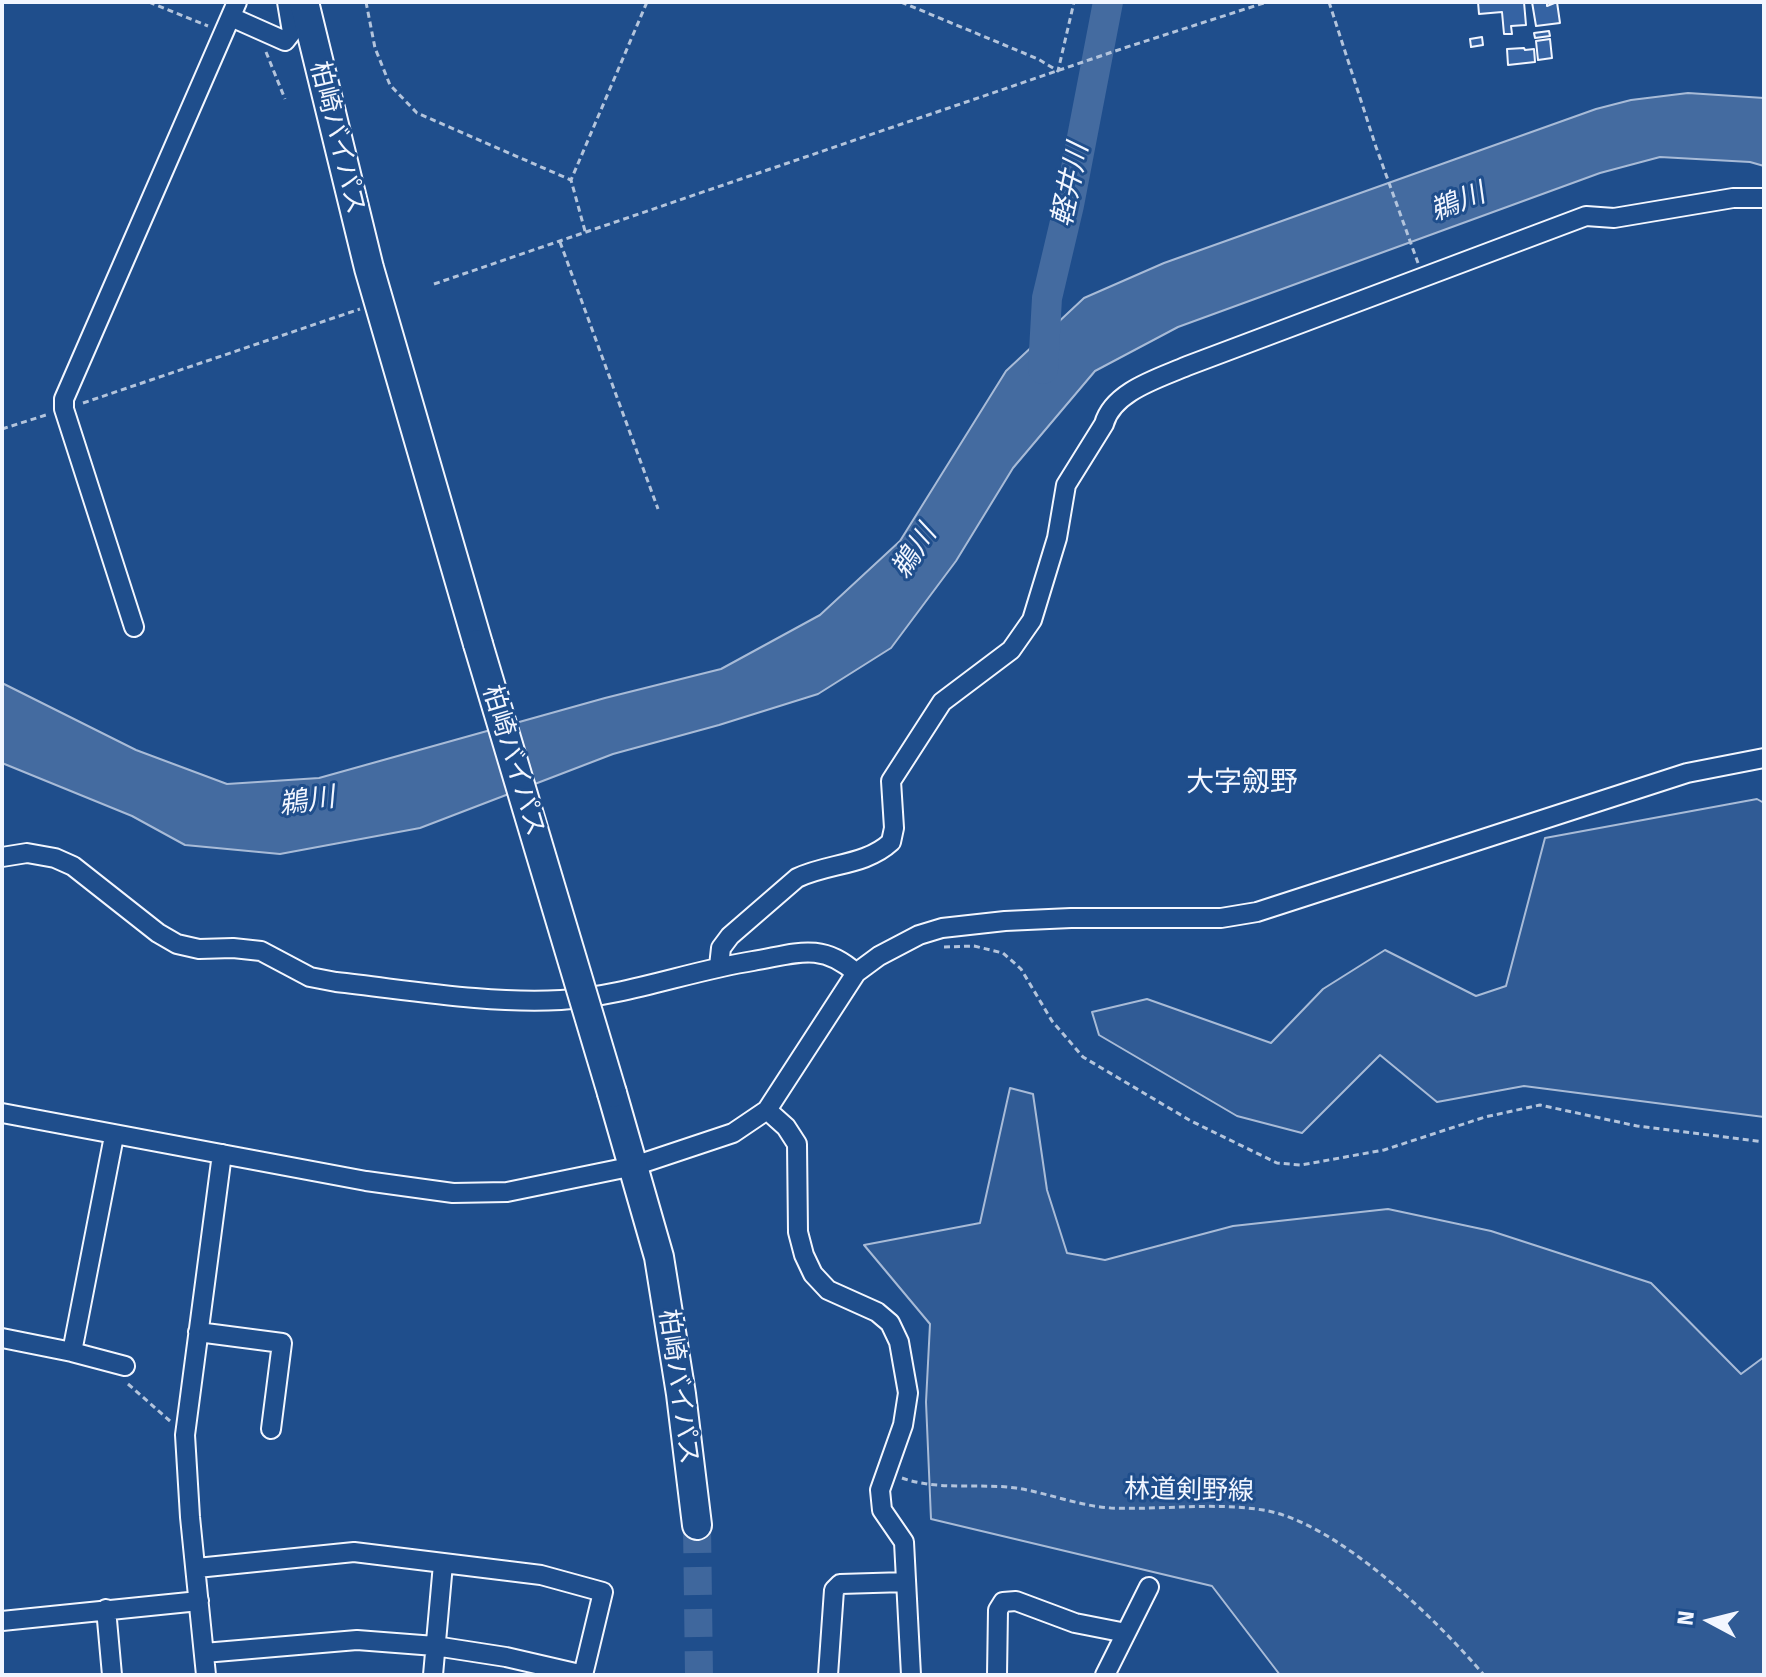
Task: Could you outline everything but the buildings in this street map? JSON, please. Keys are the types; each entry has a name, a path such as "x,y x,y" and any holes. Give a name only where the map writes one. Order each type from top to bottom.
{"highway":[{"name":"柏崎バイパス","path":"304,2 369,268 659,1257 681,1394 697,1525"}],"street":[{"path":"134,627 64,409 64,399 231,17 285,41 292,32 287,2"},
{"path":"719,966 721,948 730,936 797,878 809,872 872,857 891,842 894,828 891,781 942,702 1011,650 1032,620 1057,538 1066,485 1107,416 1125,397 1141,386 1187,366 1586,216 1614,218 1733,198 1764,198"},
{"path":"2,1113 366,1181 453,1193 507,1192 634,1166 733,1133 767,1110 856,973 879,956 919,935 942,928 1020,920 1221,918 1257,912 1687,773 1764,758"},
{"path":"2,857 27,853 55,858 73,866 158,933 177,944 199,949 261,951 310,977 336,982 505,999 559,1000 719,966 816,951 840,958 856,973"},
{"path":"767,1110 786,1127 797,1144 798,1232 813,1274 828,1290 883,1317 890,1323 899,1342 908,1393 903,1425 880,1490 882,1510 904,1542 911,1675"},
{"path":"72,1352 114,1136"},
{"path":"206,1675 185,1435 222,1154"},
{"path":"198,1332 282,1343 271,1429"},
{"path":"2,1338 125,1366"},
{"path":"197,1568 354,1552 541,1575 603,1592 584,1675 506,1657 435,1646 357,1640 204,1653"},
{"path":"433,1675 443,1564"},
{"path":"828,1675 834,1590 840,1584 906,1582"},
{"path":"1105,1675 1149,1587"},
{"path":"2,1621 199,1601"},
{"path":"997,1675 998,1610 1003,1602 1016,1601 1075,1623 1126,1633"},
{"path":"106,1609 112,1675"}],"path":[{"path":"149,2 231,17"},
{"path":"366,2 375,48 390,85 417,113 571,180"},
{"path":"585,231 571,180 647,2"},
{"path":"901,2 1060,70"},
{"path":"1060,70 1074,2"},
{"path":"434,284 1267,2"},
{"path":"1329,2 1420,269"},
{"path":"257,48 269,55 285,99"},
{"path":"559,241 658,509"},
{"path":"2,429 363,308"},
{"path":"919,935 923,944 932,946 974,946 1003,953 1021,969 1052,1021 1083,1057 1191,1121 1277,1163 1301,1165 1384,1150 1485,1117 1540,1105 1637,1126 1764,1142"},
{"path":"103,1359 185,1435"},
{"name":"林道剣野線","path":"886,1473 908,1481 1018,1488 1071,1502 1110,1508 1265,1510 1328,1536 1427,1616 1484,1675"}],"shaded area":[{"path":"1757,799 1764,803 1764,1117 1524,1086 1437,1102 1380,1055 1302,1133 1237,1116 1099,1035 1092,1012 1147,999 1271,1043 1323,989 1385,950 1476,996 1506,986 1545,838"},
{"path":"1010,1088 1033,1094 1047,1190 1067,1253 1105,1260 1233,1226 1388,1209 1491,1231 1651,1283 1741,1374 1764,1357 1764,1675 1280,1675 1212,1586 931,1519 926,1402 930,1324 864,1245 980,1223"}],"water":[{"name":"鵜川","path":"1688,93 1764,98 1764,166 1750,162 1660,157 1600,173 1178,327 1095,371 1013,468 956,561 891,648 818,694 613,754 420,828 280,854 185,845 132,816 2,763 2,683 136,750 227,784 319,778 721,669 820,615 900,541 1006,371 1084,298 1164,263 1596,109 1631,100"}],"waterway":[{"name":"軽井川","path":"1043,369 1047,298 1069,205 1108,2"}],"tunnel":[{"path":"697,1525 699,1675"}],"district":[{"name":"大字劔野","path":"1242,783"}]}
